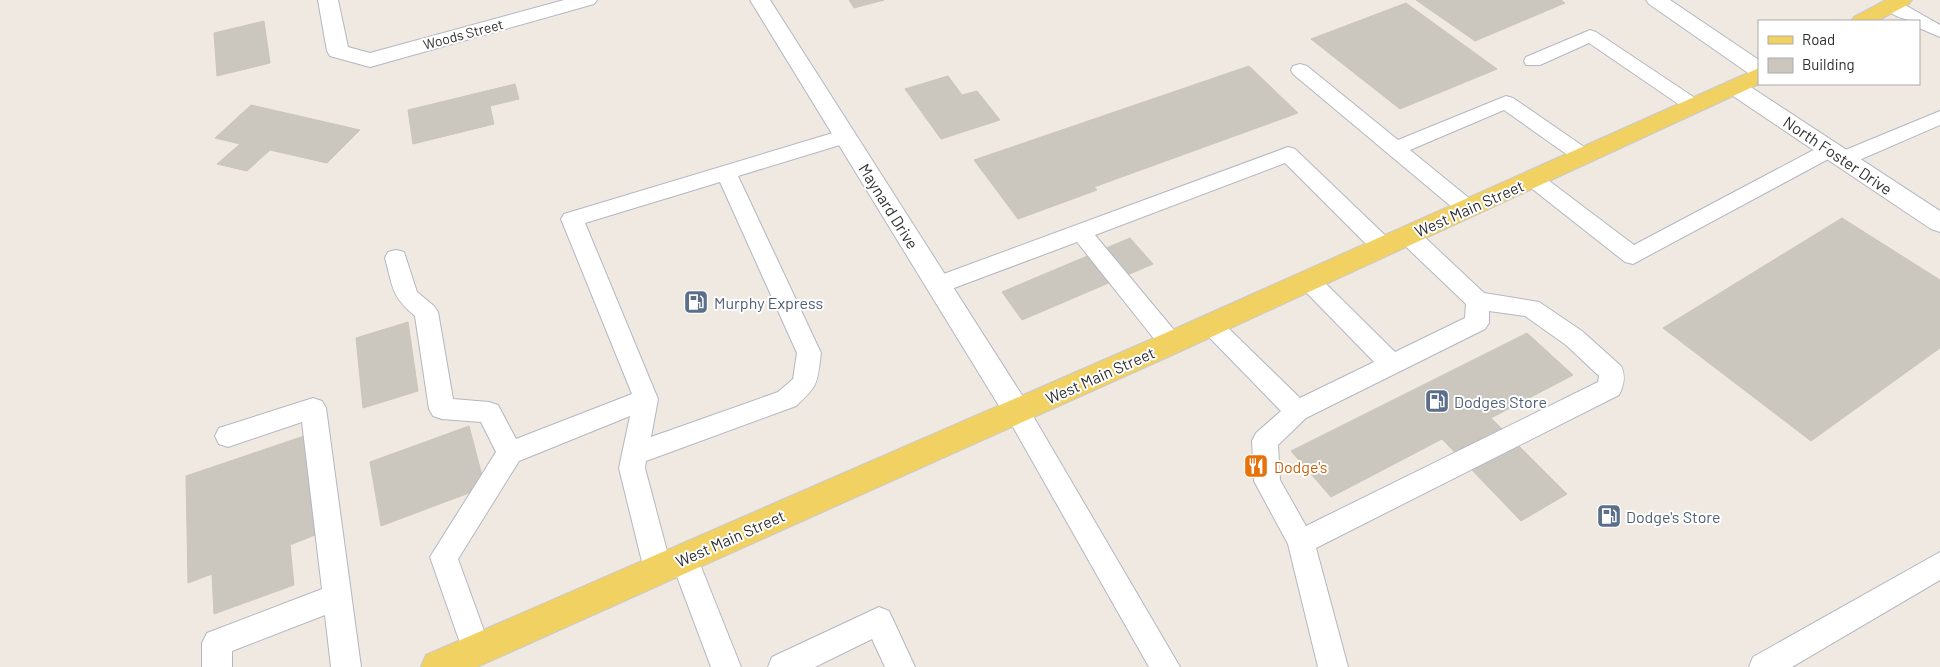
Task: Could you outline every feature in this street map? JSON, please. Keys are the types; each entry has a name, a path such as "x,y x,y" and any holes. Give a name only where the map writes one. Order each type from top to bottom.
{"main road":[{"path":"1863,20 1897,3"},
{"name":"West Main Street","path":"456,661 1171,343 1747,81"}],"street":[{"name":"Woods Street","path":"328,0 338,50 370,60 588,0"},
{"name":"Maynard Drive","path":"760,0 1017,411"},
{"path":"1656,0 1758,69"},
{"name":"North Foster Drive","path":"1747,81 1836,154 1940,224"}],"lane":[{"path":"1897,3 1940,32"},
{"path":"1533,61 1590,36 1694,106"},
{"path":"1300,70 1468,208"},
{"path":"1396,149 1506,102 1582,156"},
{"path":"1533,179 1633,256 1836,154 1940,116"},
{"path":"658,570 632,468 646,399 572,219 846,136"},
{"path":"938,284 1288,154 1383,247"},
{"path":"635,454 787,399 805,383 809,353 726,172"},
{"path":"1081,232 1171,343"},
{"path":"1301,542 1610,388 1612,373 1574,338 1531,308 1478,301 1408,235"},
{"path":"396,258 407,296 426,312 442,409 489,412 510,454"},
{"path":"1308,280 1392,365"},
{"path":"1333,667 1301,542 1267,481 1265,441 1297,412 1477,323 1478,301"},
{"path":"1211,325 1297,412"},
{"path":"456,661 444,557 510,454 646,399"},
{"path":"228,436 313,408 346,667"},
{"path":"1017,411 1166,667"},
{"path":"684,558 726,667"},
{"path":"1764,667 1940,565"},
{"path":"218,667 217,644 337,597"},
{"path":"783,667 879,621 900,667"}],"building":[{"path":"849,0 884,0 854,8"},
{"path":"1416,0 1561,0 1565,3 1475,41"},
{"path":"1406,3 1497,69 1400,109 1311,39"},
{"path":"264,21 270,63 217,76 214,33"},
{"path":"1249,66 1298,113 1094,187 1097,190 1018,219 974,160"},
{"path":"948,76 962,95 977,91 1000,120 941,139 905,89"},
{"path":"515,84 519,99 490,106 494,124 413,144 408,110"},
{"path":"251,105 360,130 327,163 270,150 247,171 217,164 240,144 215,138"},
{"path":"1842,218 1940,280 1940,348 1811,441 1663,328"},
{"path":"1130,238 1153,264 1022,320 1002,292"},
{"path":"408,322 418,391 363,408 356,338"},
{"path":"1527,333 1573,375 1491,418 1567,494 1521,521 1442,439 1331,497 1291,451"},
{"path":"469,426 485,487 381,526 370,462"},
{"path":"304,436 315,535 290,545 294,585 214,614 212,574 188,583 186,476"}],"place":[{"name":"Murphy Express","path":"696,302"},
{"name":"Dodges Store","path":"1437,401"},
{"name":"Dodge's","path":"1256,466"},
{"name":"Dodge's Store","path":"1609,516"}]}
